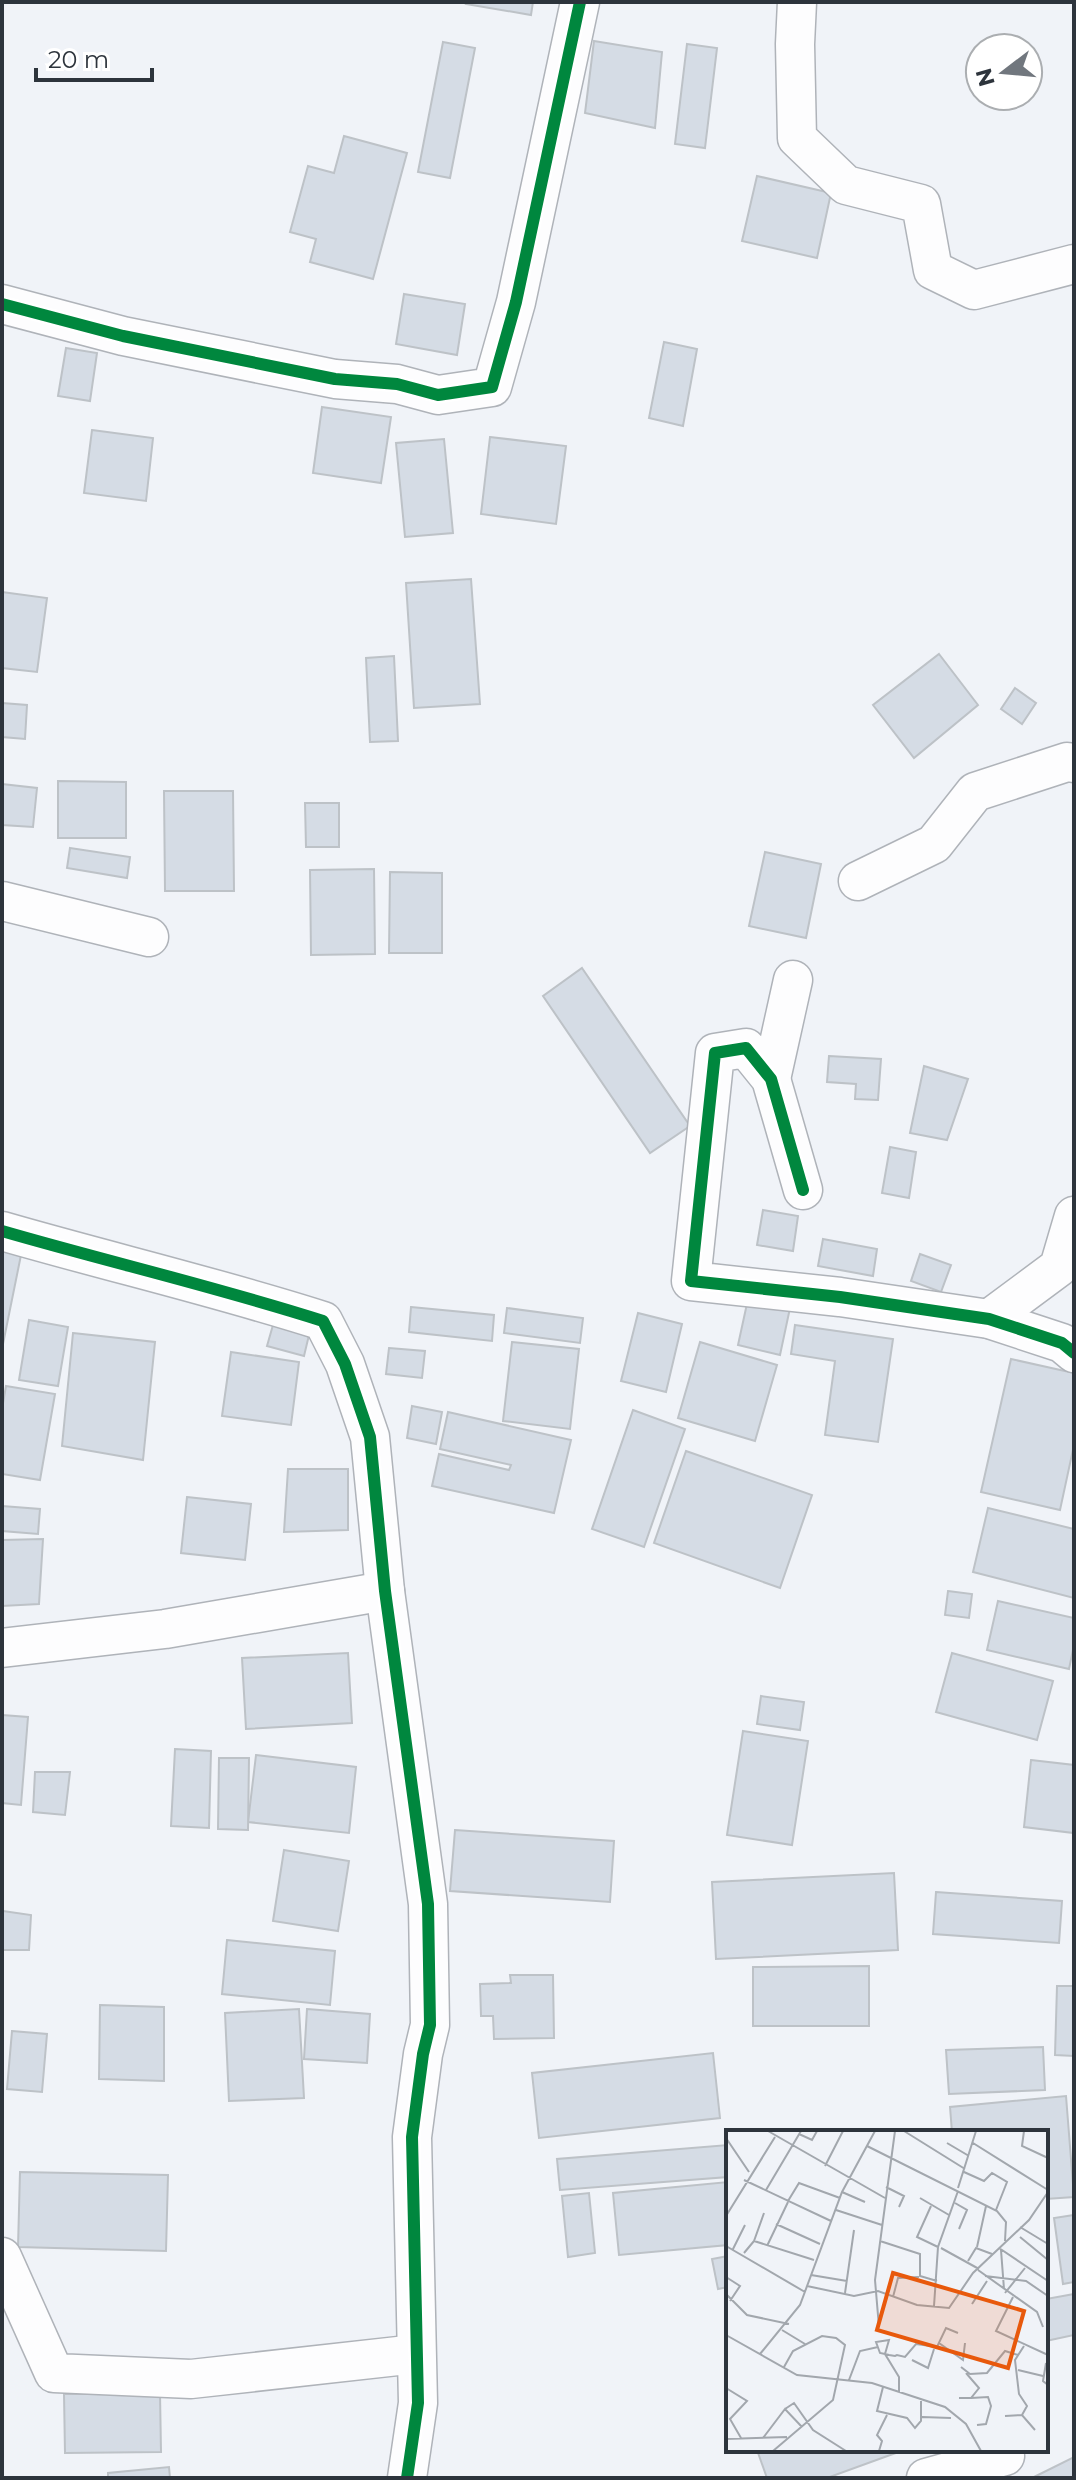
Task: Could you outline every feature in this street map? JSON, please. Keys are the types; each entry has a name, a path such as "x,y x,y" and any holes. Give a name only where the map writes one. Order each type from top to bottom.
{"street":[{"path":"2,304 123,336 335,379 397,384 438,395 492,387 516,302 580,2"},
{"path":"797,2 797,138 846,185 921,204 933,270 974,290 1074,264"},
{"path":"858,881 934,844 975,792 1067,762 1074,763"},
{"path":"2,901 149,937"},
{"path":"771,1079 793,980"},
{"path":"803,1190 771,1079 746,1048 715,1053 691,1281 840,1297 989,1319 1062,1343 1074,1353"},
{"path":"989,1319 1059,1267 1074,1216"},
{"path":"2,1231 257,1300 323,1321 345,1364 370,1437 385,1591 428,1904 430,2025 412,2137 418,2403 407,2478"},
{"path":"2,1648 165,1629 385,1591"},
{"path":"2,2257 54,2373 191,2379 416,2354"},
{"path":"926,2478 1005,2456"}],"building":[{"path":"467,2 533,2 531,15"},
{"path":"594,41 662,52 655,128 585,113"},
{"path":"443,42 475,48 450,178 418,172"},
{"path":"687,44 717,48 705,148 675,144"},
{"path":"344,136 407,153 373,279 310,262 316,239 290,232 308,166 334,173"},
{"path":"757,176 831,193 817,258 742,241"},
{"path":"404,294 465,304 457,355 396,344"},
{"path":"664,342 697,349 683,426 649,418"},
{"path":"66,348 97,353 90,401 58,396"},
{"path":"322,407 391,417 381,483 313,473"},
{"path":"92,430 153,438 146,501 84,493"},
{"path":"490,437 566,446 556,524 481,514"},
{"path":"444,439 453,533 405,537 396,443"},
{"path":"471,579 480,704 414,708 406,583"},
{"path":"2,592 47,598 37,672 2,668"},
{"path":"939,654 978,705 914,758 873,705"},
{"path":"394,656 398,741 370,742 366,658"},
{"path":"1015,688 1036,703 1022,724 1001,709"},
{"path":"2,703 27,705 25,739 2,737"},
{"path":"58,781 126,782 126,838 58,838"},
{"path":"2,784 37,788 33,827 2,825"},
{"path":"164,791 233,791 234,891 165,891"},
{"path":"305,803 339,803 339,847 306,847"},
{"path":"70,848 130,857 127,878 67,868"},
{"path":"765,852 821,864 806,938 749,926"},
{"path":"374,869 375,954 311,955 310,870"},
{"path":"390,872 442,873 442,953 389,953"},
{"path":"582,968 690,1126 650,1153 543,996"},
{"path":"829,1056 881,1059 878,1100 855,1099 856,1084 827,1082"},
{"path":"924,1066 968,1079 947,1140 910,1133"},
{"path":"890,1147 916,1152 909,1198 882,1193"},
{"path":"763,1210 798,1216 793,1251 757,1245"},
{"path":"823,1239 877,1249 873,1276 818,1266"},
{"path":"2,1251 21,1255 3,1344 2,1344"},
{"path":"920,1254 951,1265 941,1292 911,1281"},
{"path":"748,1299 790,1308 780,1355 738,1345"},
{"path":"411,1307 494,1315 492,1341 409,1332"},
{"path":"507,1308 583,1318 580,1343 504,1333"},
{"path":"638,1313 682,1324 666,1392 621,1381"},
{"path":"29,1320 68,1327 58,1386 19,1380"},
{"path":"273,1325 309,1335 304,1356 267,1346"},
{"path":"795,1325 893,1339 878,1442 825,1435 835,1361 791,1354"},
{"path":"73,1333 155,1342 143,1460 62,1446"},
{"path":"512,1342 579,1349 570,1429 503,1421"},
{"path":"700,1342 777,1365 755,1441 678,1418"},
{"path":"389,1348 425,1351 422,1378 386,1374"},
{"path":"231,1352 299,1362 291,1425 222,1416"},
{"path":"1011,1359 1074,1373 1074,1445 1060,1510 981,1492"},
{"path":"6,1386 55,1394 40,1480 2,1474 2,1409"},
{"path":"412,1406 442,1412 436,1444 407,1438"},
{"path":"633,1410 685,1429 644,1547 592,1529"},
{"path":"448,1412 571,1440 554,1513 432,1486 439,1454 509,1470 511,1465 440,1449"},
{"path":"686,1451 812,1495 780,1588 654,1543"},
{"path":"288,1469 348,1469 348,1530 284,1532"},
{"path":"187,1497 251,1504 245,1560 181,1553"},
{"path":"2,1506 40,1509 38,1534 2,1531"},
{"path":"988,1508 1074,1529 1074,1598 973,1572"},
{"path":"43,1539 39,1604 2,1606 2,1540"},
{"path":"948,1591 972,1594 969,1618 945,1615"},
{"path":"998,1601 1074,1618 1074,1645 1069,1669 987,1650"},
{"path":"348,1653 352,1723 246,1729 242,1658"},
{"path":"952,1653 1053,1681 1037,1740 936,1712"},
{"path":"761,1696 804,1702 800,1730 757,1724"},
{"path":"2,1715 28,1717 21,1805 2,1803"},
{"path":"743,1731 808,1741 792,1845 727,1835"},
{"path":"175,1749 211,1751 209,1828 171,1826"},
{"path":"256,1755 356,1767 349,1833 248,1822"},
{"path":"219,1758 249,1758 248,1830 218,1829"},
{"path":"1031,1760 1074,1765 1074,1833 1024,1827"},
{"path":"35,1772 70,1772 65,1815 33,1812"},
{"path":"455,1830 614,1841 610,1902 450,1891"},
{"path":"284,1850 349,1861 338,1931 273,1921"},
{"path":"894,1873 898,1950 716,1959 712,1882"},
{"path":"936,1892 1062,1901 1059,1943 933,1934"},
{"path":"3,1911 31,1915 29,1950 2,1950"},
{"path":"227,1940 335,1951 330,2005 222,1994"},
{"path":"869,1966 869,2026 753,2026 753,1967"},
{"path":"510,1975 553,1975 554,2038 494,2039 493,2016 481,2016 480,1984 511,1983"},
{"path":"1057,1986 1074,1986 1074,2056 1055,2055"},
{"path":"100,2005 164,2007 164,2081 99,2079"},
{"path":"299,2009 304,2098 229,2101 225,2013"},
{"path":"307,2009 370,2014 367,2063 304,2059"},
{"path":"12,2031 47,2034 42,2092 7,2089"},
{"path":"1043,2047 1045,2090 949,2094 946,2050"},
{"path":"713,2053 720,2118 539,2138 532,2073"},
{"path":"1066,2096 1074,2197 1048,2199 1048,2130 952,2130 950,2107"},
{"path":"726,2145 726,2177 560,2190 557,2159"},
{"path":"20,2172 168,2175 166,2251 18,2247"},
{"path":"726,2182 726,2245 619,2255 613,2193"},
{"path":"589,2193 595,2253 568,2257 562,2196"},
{"path":"1074,2215 1074,2282 1063,2284 1054,2218"},
{"path":"726,2256 726,2287 718,2289 712,2259"},
{"path":"1074,2294 1074,2335 1048,2341 1048,2299"},
{"path":"160,2393 161,2452 65,2453 64,2394"},
{"path":"758,2452 898,2452 827,2478 767,2478"},
{"path":"1074,2457 1074,2478 1032,2478"},
{"path":"169,2467 170,2478 108,2478 108,2473"}],"cycle path":[{"path":"2,304 123,336 335,379 397,384 438,395 492,387 516,302 580,2"},
{"path":"803,1190 771,1079 746,1048 715,1053 691,1281 840,1297 989,1319 1062,1343 1074,1353"},
{"path":"2,1231 323,1321 345,1364 370,1437 385,1591 428,1904 430,2025 412,2137 418,2403 407,2478"}]}
